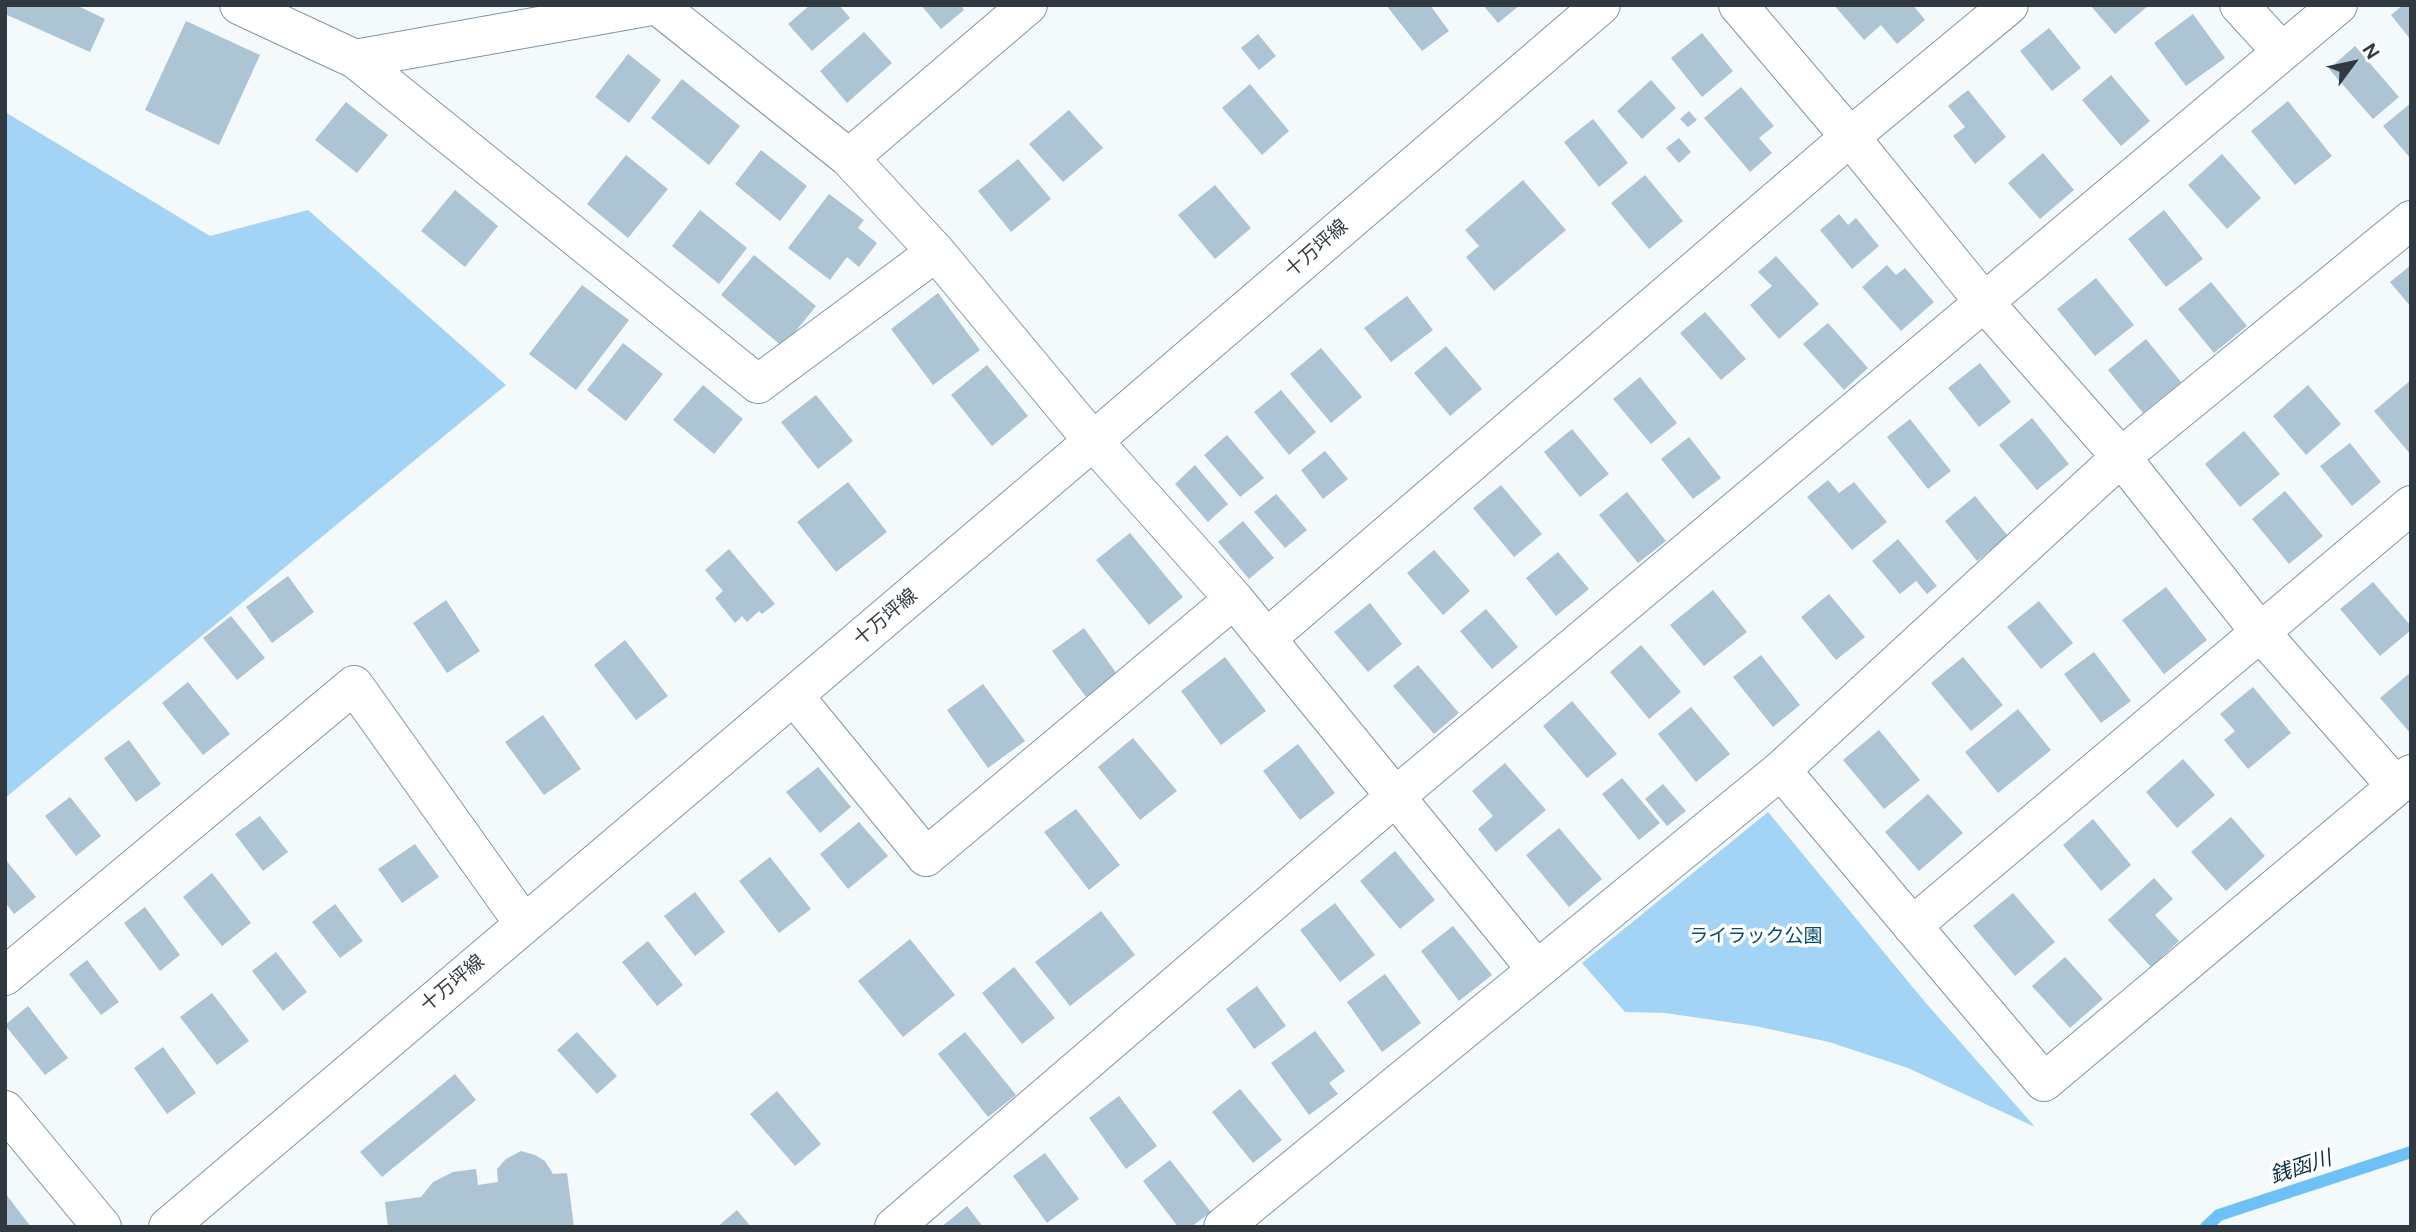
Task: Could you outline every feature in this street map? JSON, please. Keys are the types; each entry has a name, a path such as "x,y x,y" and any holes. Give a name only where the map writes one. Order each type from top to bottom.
{"street":[{"path":"239,5 355,59 758,384 936,253"},
{"path":"355,59 657,5 849,158 936,253 1093,441 1234,599 1537,970"},
{"path":"849,158 1028,5"},
{"name":"十万坪線","path":"168,1227 794,696 1601,5"},
{"path":"1738,5 1984,302 2121,457 2260,632 2403,780 2044,1082 1780,770"},
{"path":"1266,639 1850,137 2009,5"},
{"path":"2239,5 2281,52"},
{"path":"894,1227 1396,796 2337,5"},
{"path":"1223,1227 1780,770 2121,457 2411,220"},
{"path":"1912,926 2411,505"},
{"path":"794,696 926,857 1234,599"},
{"path":"5,976 354,685 524,924"},
{"path":"5,1110 102,1227"}],"green space":[{"path":"5,112 210,236 308,210 506,385 5,798"},
{"name":"ライラック公園","path":"1768,812 1925,1002 2035,1127 1908,1068 1829,1042 1755,1026 1665,1013 1625,1012 1582,963"}],"building":[{"path":"6,5 76,5 105,19 90,52 5,14"},
{"path":"810,5 839,5 850,18 812,51 788,24"},
{"path":"921,5 961,5 964,10 941,29"},
{"path":"1386,5 1430,5 1449,31 1422,51"},
{"path":"1483,5 1520,5 1498,23"},
{"path":"1834,5 1913,5 1925,20 1897,44 1881,25 1864,40"},
{"path":"2090,5 2149,5 2115,34"},
{"path":"2403,5 2411,5 2411,40 2391,15"},
{"path":"2193,14 2225,58 2186,86 2154,43"},
{"path":"186,21 260,55 219,145 145,110"},
{"path":"2049,28 2081,68 2052,91 2020,51"},
{"path":"864,32 892,63 847,103 820,71"},
{"path":"1702,33 1733,71 1702,97 1671,58"},
{"path":"1258,34 1276,56 1259,70 1241,48"},
{"path":"2355,46 2399,97 2373,119 2329,69"},
{"path":"628,54 661,80 629,123 595,97"},
{"path":"2111,75 2150,121 2121,146 2082,100"},
{"path":"682,79 740,126 709,165 651,118"},
{"path":"1651,80 1676,108 1642,139 1617,111"},
{"path":"1250,84 1289,131 1262,155 1222,108"},
{"path":"1741,87 1774,126 1759,138 1772,153 1750,172 1704,118"},
{"path":"1968,90 2006,137 1975,164 1953,136 1965,127 1948,106"},
{"path":"2288,101 2332,156 2295,185 2251,131"},
{"path":"346,102 388,135 357,173 315,140"},
{"path":"2411,103 2411,159 2383,126"},
{"path":"1069,110 1103,148 1063,182 1029,144"},
{"path":"1689,111 1697,120 1688,127 1680,119"},
{"path":"1593,119 1628,163 1599,187 1564,142"},
{"path":"1679,138 1691,152 1679,163 1666,148"},
{"path":"761,150 807,186 780,221 735,184"},
{"path":"2043,153 2074,190 2040,219 2008,183"},
{"path":"2222,154 2261,198 2227,229 2188,185"},
{"path":"626,155 668,189 628,238 587,204"},
{"path":"1018,159 1051,199 1011,232 978,191"},
{"path":"1645,175 1683,221 1649,249 1611,203"},
{"path":"1523,180 1566,230 1494,291 1466,257 1479,246 1465,230"},
{"path":"1215,185 1251,228 1215,259 1178,215"},
{"path":"455,190 498,226 465,267 421,231"},
{"path":"829,194 864,220 858,228 877,243 859,267 847,257 830,280 788,248"},
{"path":"700,210 747,248 719,284 672,246"},
{"path":"2164,210 2203,259 2166,287 2128,239"},
{"path":"1839,214 1848,225 1856,218 1879,246 1852,269 1820,230"},
{"path":"754,255 816,306 783,347 721,295"},
{"path":"1776,256 1819,304 1779,339 1750,305 1772,286 1758,272"},
{"path":"1887,265 1896,275 1905,268 1934,302 1901,331 1862,287"},
{"path":"2411,265 2411,307 2390,282"},
{"path":"2096,278 2134,325 2095,356 2057,309"},
{"path":"2211,282 2247,326 2214,353 2178,309"},
{"path":"582,285 629,320 576,390 529,354"},
{"path":"938,293 980,350 933,385 891,329"},
{"path":"1407,296 1433,330 1391,362 1364,328"},
{"path":"1705,312 1746,359 1721,380 1680,333"},
{"path":"1828,323 1868,368 1844,390 1803,344"},
{"path":"2146,339 2181,382 2143,413 2108,370"},
{"path":"623,343 663,374 626,421 587,390"},
{"path":"1446,346 1482,389 1450,416 1414,373"},
{"path":"1321,348 1362,397 1331,423 1290,374"},
{"path":"1980,363 2011,402 1979,427 1948,388"},
{"path":"987,365 1028,416 992,446 951,395"},
{"path":"1640,377 1677,423 1651,444 1613,399"},
{"path":"2411,380 2411,455 2374,411"},
{"path":"703,385 743,419 714,454 673,420"},
{"path":"2308,385 2341,424 2306,455 2273,416"},
{"path":"1281,390 1316,432 1289,455 1254,412"},
{"path":"816,395 853,441 818,469 781,422"},
{"path":"2032,418 2069,464 2037,490 1999,445"},
{"path":"1910,419 1951,471 1928,489 1887,437"},
{"path":"1572,429 1609,474 1580,497 1544,452"},
{"path":"2244,431 2280,474 2240,507 2205,464"},
{"path":"1227,435 1264,478 1240,497 1204,455"},
{"path":"1689,437 1721,478 1693,499 1661,459"},
{"path":"2350,443 2381,482 2352,506 2320,466"},
{"path":"1325,451 1348,479 1323,499 1301,470"},
{"path":"1195,465 1228,504 1208,522 1175,484"},
{"path":"1828,480 1839,493 1854,482 1887,522 1852,550 1807,497"},
{"path":"848,482 887,532 836,572 797,522"},
{"path":"1501,485 1542,534 1514,557 1473,508"},
{"path":"2285,491 2323,536 2289,564 2252,519"},
{"path":"1627,492 1666,541 1638,563 1599,515"},
{"path":"1276,494 1307,530 1285,548 1254,512"},
{"path":"1975,496 2008,536 1977,561 1945,521"},
{"path":"1243,521 1274,558 1249,579 1218,542"},
{"path":"1130,533 1183,597 1149,625 1096,560"},
{"path":"1898,539 1937,586 1927,594 1916,581 1900,594 1872,561"},
{"path":"729,549 775,604 762,614 759,611 747,622 742,616 735,623 715,598 723,591 705,570"},
{"path":"1434,550 1470,591 1443,615 1407,573"},
{"path":"1558,552 1589,589 1556,616 1526,578"},
{"path":"288,576 314,612 272,643 246,607"},
{"path":"2373,582 2411,626 2411,630 2380,656 2340,609"},
{"path":"2166,587 2207,640 2164,674 2122,620"},
{"path":"1713,590 1747,632 1704,666 1670,625"},
{"path":"1829,594 1865,637 1836,660 1801,617"},
{"path":"446,600 480,651 447,673 413,623"},
{"path":"2039,601 2073,643 2041,669 2007,627"},
{"path":"1370,603 1402,644 1368,672 1334,632"},
{"path":"1486,609 1518,647 1492,669 1460,631"},
{"path":"231,616 265,658 237,680 203,638"},
{"path":"1084,628 1117,674 1086,697 1052,651"},
{"path":"625,640 668,696 636,720 594,665"},
{"path":"1641,645 1681,692 1649,719 1610,672"},
{"path":"2094,652 2131,701 2101,723 2064,674"},
{"path":"1761,655 1800,705 1773,727 1733,677"},
{"path":"1225,657 1266,711 1221,745 1181,691"},
{"path":"1963,657 2003,705 1971,731 1931,683"},
{"path":"1418,665 1459,713 1434,734 1393,686"},
{"path":"2411,672 2411,734 2380,698"},
{"path":"188,682 230,734 203,755 162,703"},
{"path":"983,684 1025,741 988,768 947,710"},
{"path":"2253,687 2291,733 2248,769 2224,740 2235,731 2220,714"},
{"path":"1572,701 1617,754 1587,778 1543,726"},
{"path":"1691,707 1730,754 1696,782 1658,734"},
{"path":"2018,709 2051,750 1998,793 1965,752"},
{"path":"543,715 581,769 544,795 505,742"},
{"path":"1879,730 1920,780 1884,809 1843,760"},
{"path":"1133,738 1177,791 1140,820 1098,767"},
{"path":"129,740 161,784 136,802 104,758"},
{"path":"1298,744 1335,793 1300,820 1263,771"},
{"path":"2183,759 2215,795 2177,828 2146,792"},
{"path":"1505,763 1546,810 1496,852 1478,829 1493,816 1472,791"},
{"path":"818,767 851,807 820,833 786,792"},
{"path":"1622,778 1660,823 1639,840 1602,794"},
{"path":"1663,784 1686,811 1667,826 1645,799"},
{"path":"1928,794 1963,833 1919,871 1885,832"},
{"path":"70,797 101,836 76,856 45,816"},
{"path":"1076,809 1120,865 1089,890 1044,832"},
{"path":"260,816 288,852 263,871 235,834"},
{"path":"2231,817 2265,856 2226,891 2191,852"},
{"path":"2093,819 2131,865 2101,891 2063,845"},
{"path":"859,822 888,856 848,889 820,854"},
{"path":"1559,828 1602,879 1569,907 1526,855"},
{"path":"415,844 439,877 402,903 378,869"},
{"path":"1395,851 1435,900 1400,929 1360,881"},
{"path":"770,857 811,909 779,933 739,881"},
{"path":"5,859 36,897 14,914 5,902"},
{"path":"212,873 251,923 222,946 183,897"},
{"path":"2154,878 2173,899 2155,915 2179,941 2151,967 2108,920"},
{"path":"695,892 725,932 695,956 664,916"},
{"path":"2013,893 2055,942 2015,976 1973,926"},
{"path":"1335,903 1375,955 1340,982 1300,930"},
{"path":"335,904 363,941 340,958 312,922"},
{"path":"145,907 180,955 160,971 124,923"},
{"path":"1101,911 1135,955 1070,1006 1035,962"},
{"path":"1453,926 1492,975 1459,1001 1421,951"},
{"path":"910,939 955,995 903,1037 858,981"},
{"path":"648,941 683,985 657,1006 622,962"},
{"path":"276,952 307,992 283,1011 252,971"},
{"path":"2065,957 2103,999 2070,1028 2032,986"},
{"path":"87,960 119,1002 101,1015 69,974"},
{"path":"1014,967 1055,1018 1022,1044 982,993"},
{"path":"1385,974 1421,1023 1382,1052 1347,1002"},
{"path":"1257,986 1286,1026 1254,1049 1226,1009"},
{"path":"212,993 249,1041 217,1065 180,1017"},
{"path":"28,1006 68,1058 45,1075 5,1025"},
{"path":"1315,1031 1345,1071 1329,1083 1338,1094 1309,1115 1271,1063"},
{"path":"577,1032 617,1076 597,1094 557,1050"},
{"path":"965,1032 1016,1095 988,1117 938,1054"},
{"path":"163,1047 196,1093 167,1114 134,1068"},
{"path":"455,1074 476,1100 382,1177 360,1152"},
{"path":"1240,1089 1282,1140 1253,1163 1212,1112"},
{"path":"777,1091 821,1144 795,1166 750,1114"},
{"path":"1119,1096 1157,1146 1126,1169 1089,1118"},
{"path":"521,1151 545,1161 553,1174 567,1173 574,1227 388,1227 385,1202 421,1197 433,1182 453,1172 476,1169 478,1185 498,1182 497,1169 506,1159"},
{"path":"1045,1153 1079,1199 1047,1223 1013,1176"},
{"path":"1170,1160 1211,1212 1191,1227 1178,1227 1143,1181"},
{"path":"5,1193 31,1227 5,1227"},
{"path":"967,1206 983,1227 941,1227"},
{"path":"737,1210 751,1227 717,1227"}],"waterway":[{"name":"銭函川","path":"2206,1227 2219,1215 2411,1152"}]}
